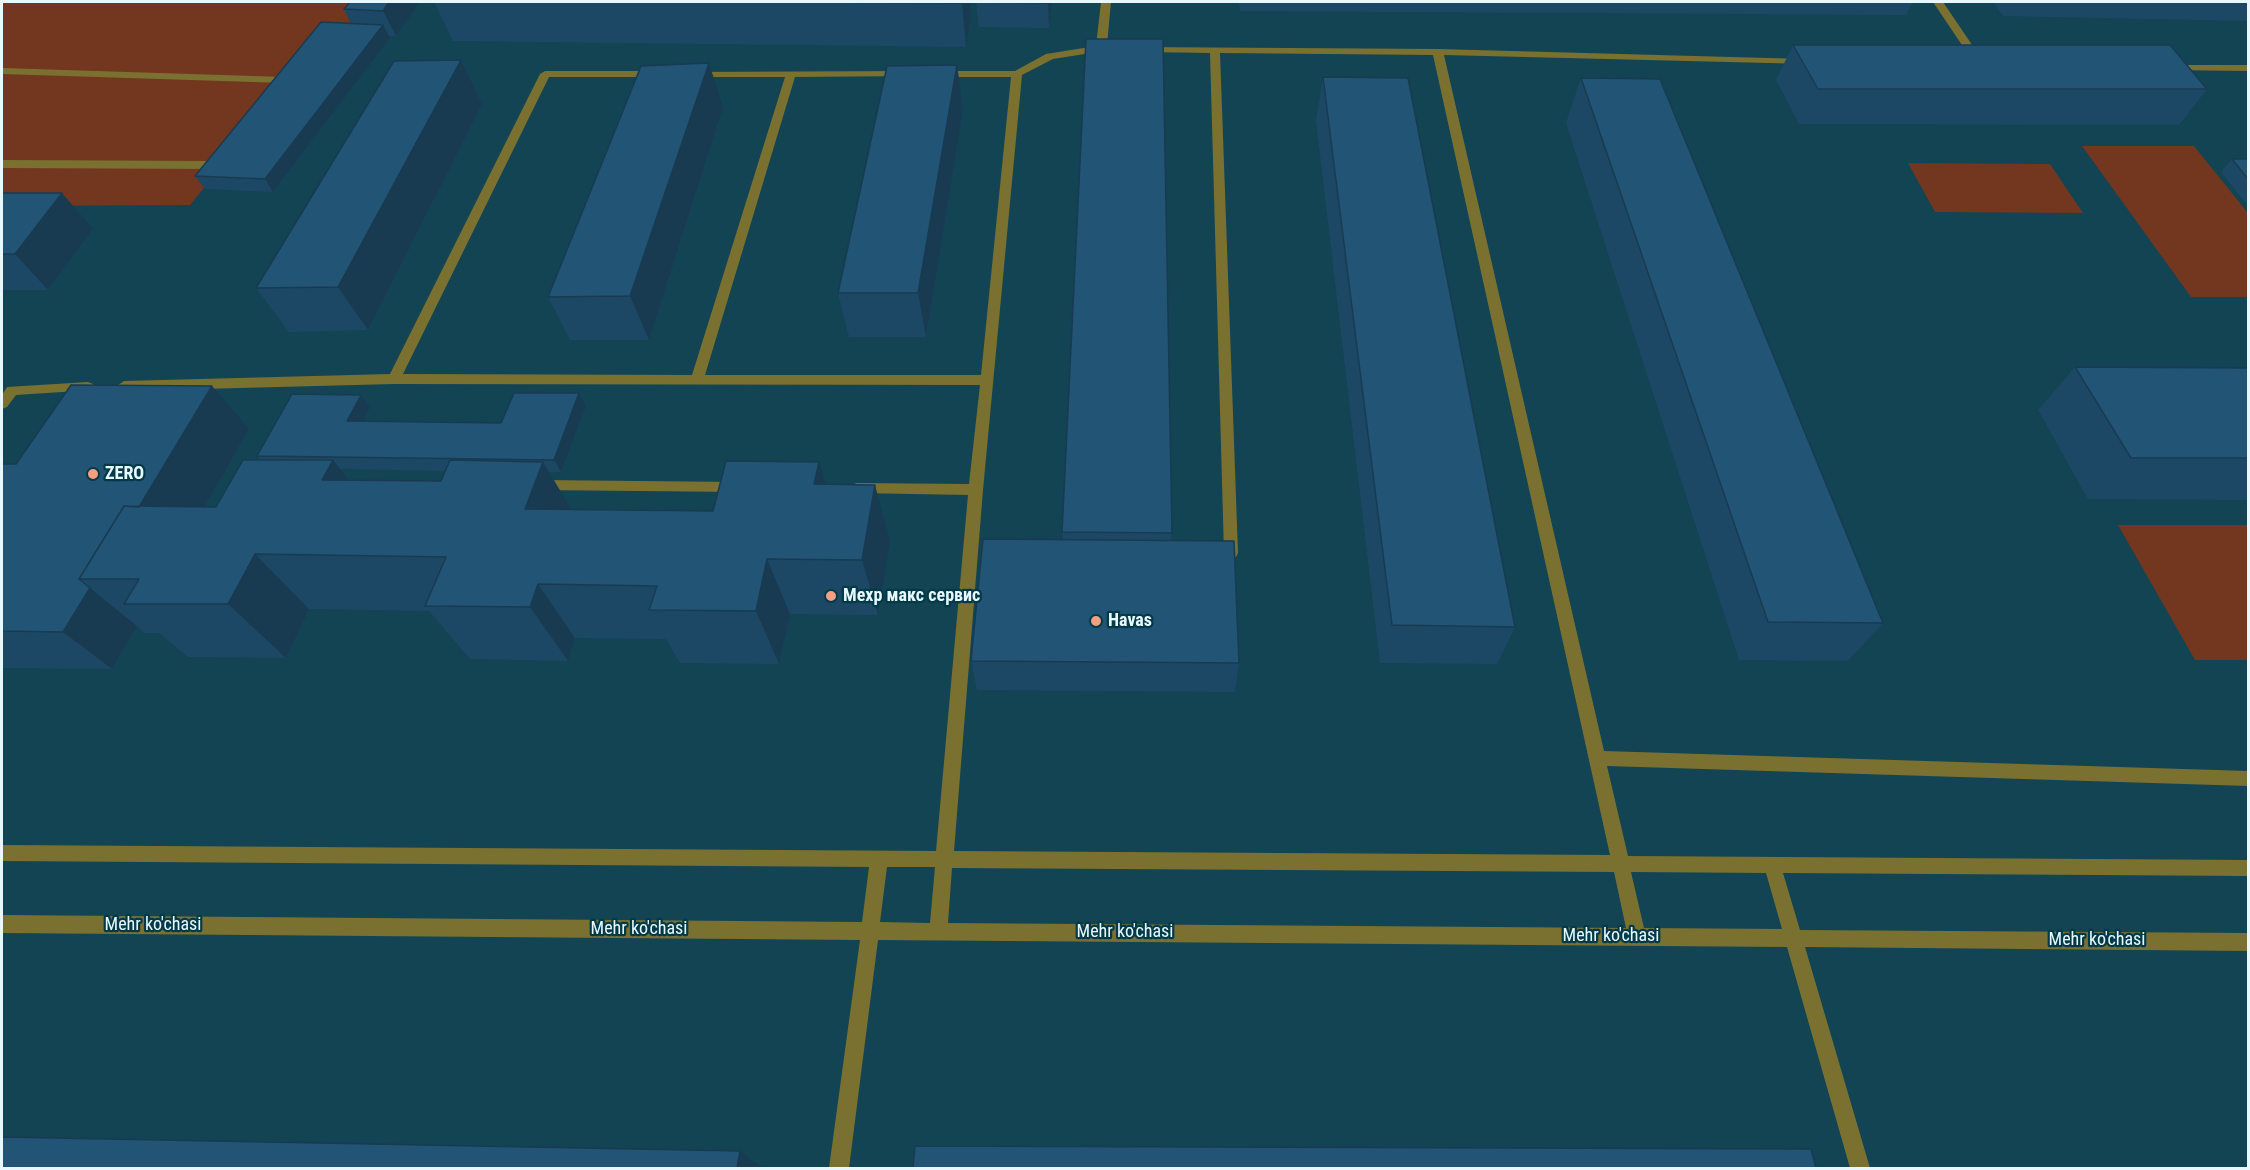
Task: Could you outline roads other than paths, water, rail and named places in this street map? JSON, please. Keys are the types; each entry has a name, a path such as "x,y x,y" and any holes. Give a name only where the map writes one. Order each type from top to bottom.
{"street":[{"path":"394,379 545,74 1017,74 1050,56 1107,48 1106,2"},
{"path":"1938,2 1988,67 1970,66"},
{"path":"1135,49 1438,52 1816,62"},
{"path":"1215,50 1231,554"},
{"path":"1438,52 1637,936"},
{"path":"2156,68 2243,68 2248,81"},
{"path":"2,71 285,80"},
{"path":"697,380 791,74"},
{"path":"938,931 976,490 1017,74"},
{"path":"2,164 218,165"},
{"path":"2,404 12,390 394,379 987,380"},
{"path":"523,484 750,487"},
{"path":"845,488 976,490"},
{"path":"1598,758 2248,779"},
{"path":"2,853 2248,868"},
{"path":"839,1168 855,1059 879,858"},
{"path":"1772,865 1860,1168"},
{"name":"Mehr ko'chasi","path":"2,924 2248,942"}],"place":[{"name":"ZERO","path":"93,474"},
{"name":"Мехр макс сервис","path":"831,596"},
{"name":"Havas","path":"1096,621"}]}
